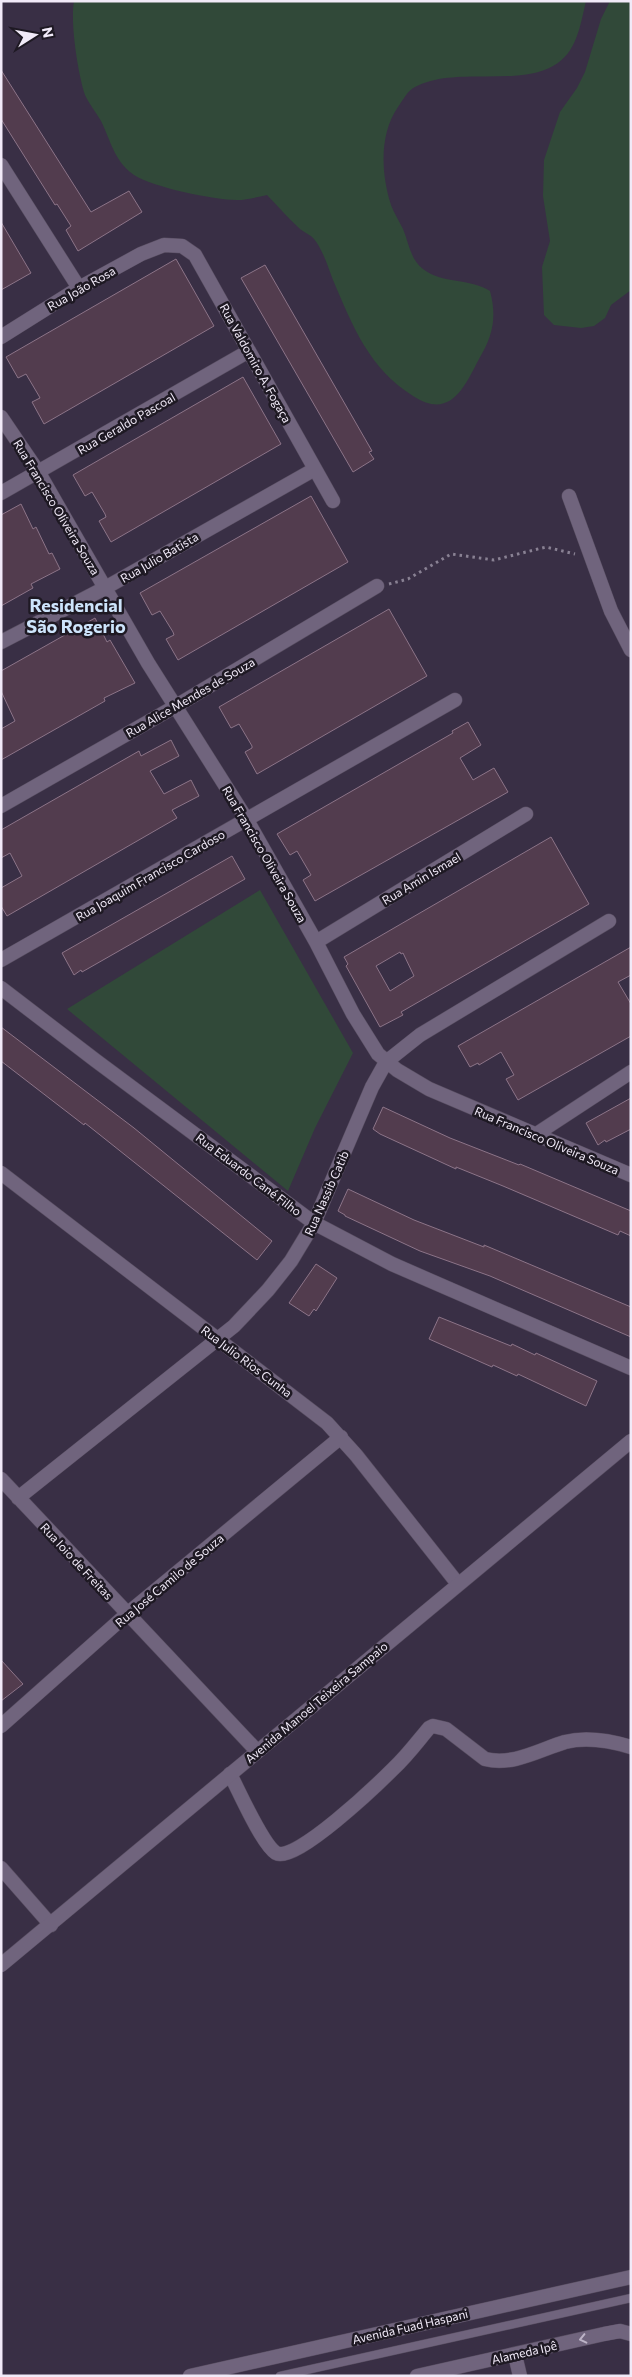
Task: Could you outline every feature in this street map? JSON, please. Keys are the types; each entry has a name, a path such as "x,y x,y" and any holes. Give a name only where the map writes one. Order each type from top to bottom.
{"street":[{"path":"1,165 79,288"},
{"name":"Rua João Rosa","path":"1,336 79,288 141,254 164,245"},
{"name":"Rua Valdomiro A. Fogaça","path":"164,245 182,246 195,256 333,501"},
{"name":"Rua Geraldo Pascoal","path":"1,493 39,473 249,351"},
{"name":"Rua Francisco Oliveira Souza","path":"1,417 39,473 148,663 246,820 316,942 365,1035 386,1062 406,1077 429,1089 631,1175"},
{"name":"Rua Julio Batista","path":"1,642 105,588 314,469"},
{"path":"569,496 611,611 631,650"},
{"name":"Rua Alice Mendes de Souza","path":"1,806 176,706 377,586"},
{"name":"Rua Joaquim Francisco Cardoso","path":"1,960 455,700"},
{"name":"Rua Amin Ismael","path":"316,942 526,814"},
{"name":"Rua Nassib Catib","path":"18,1498 234,1326 268,1290 291,1261 314,1223 372,1087 386,1062 425,1032 609,921"},
{"name":"Rua Eduardo Cané Filho","path":"1,988 102,1066 314,1223 392,1264 631,1368"},
{"path":"535,1135 631,1072"},
{"name":"Rua Julio Rios Cunha","path":"1,1173 304,1404 341,1438 458,1584"},
{"name":"Rua José Camilo de Souza","path":"1,1726 127,1614 341,1438"},
{"name":"Avenida Manoel Teixeira Sampaio","path":"1,1965 631,1441"},
{"name":"Rua Ioio de Freitas","path":"1,1480 258,1750"},
{"path":"230,1774 266,1840 276,1853 282,1854 292,1852 306,1844 350,1808 393,1770 429,1728 433,1726 446,1729 485,1759 493,1761 514,1759 577,1740 620,1744 631,1747"},
{"path":"1,1868 51,1925"},
{"name":"Avenida Fuad Haspani","path":"190,2376 631,2277"},
{"name":"Alameda Ipê","path":"417,2376 620,2331 631,2334"},
{"path":"515,2355 520,2376"}],"lane":[{"path":"280,2376 631,2298"}],"path":[{"path":"377,586 408,579 451,554 494,560 546,547 591,558"}],"green space":[{"path":"74,1 586,1 579,29 572,46 567,54 553,66 538,72 521,75 448,78 431,81 412,88 398,107 387,129 384,154 385,180 392,208 403,229 415,260 423,269 431,274 474,284 490,291 493,318 488,342 468,380 454,397 446,402 437,404 426,402 413,396 385,373 364,345 356,330 317,243 295,224 267,195 237,200 199,195 154,184 134,175 127,169 117,157 101,121 85,95 75,48"},
{"path":"610,1 631,1 631,290 611,305 605,318 594,326 581,328 554,325 544,315 542,267 550,241 543,196 544,160 560,112 577,88 585,72 601,19"},
{"path":"260,890 353,1053 315,1128 288,1191 67,1009"}],"building":[{"path":"1,70 91,212 129,191 142,212 78,251 66,230 71,226 57,204 55,205 1,119"},
{"path":"1,222 31,273 1,290"},
{"path":"176,259 214,326 44,424 32,402 40,398 39,396 26,374 18,378 6,357"},
{"path":"265,265 372,451 369,452 374,459 353,472 241,278"},
{"path":"243,377 281,444 111,542 99,521 106,517 105,514 92,492 85,496 73,475"},
{"path":"311,496 348,562 178,660 166,639 174,635 173,632 160,611 152,615 140,593"},
{"path":"21,504 33,529 36,527 49,554 52,553 60,569 31,584 33,588 1,606 1,515"},
{"path":"389,609 427,676 257,774 245,752 252,748 252,746 239,724 231,728 219,707"},
{"path":"95,618 107,642 110,640 135,683 104,698 105,701 1,760 1,729 15,721 1,691 1,671"},
{"path":"468,722 481,745 460,758 473,780 494,768 508,792 315,901 303,880 311,875 297,851 290,855 277,834 453,733 452,731"},
{"path":"171,740 179,756 150,771 164,794 191,780 199,796 172,810 177,818 7,916 1,906 1,888 22,876 10,853 1,858 1,830 139,751 141,756"},
{"path":"551,837 589,904 401,1012 403,1015 380,1027 346,966 348,964 344,957","holes":["400,952 401,954 403,953 414,976 390,991 376,966"]},
{"path":"232,856 245,879 74,975 62,953"},
{"path":"631,947 631,975 618,982 631,1004 631,1036 518,1100 506,1079 514,1075 501,1052 479,1065 478,1063 470,1067 458,1046"},
{"path":"1,1027 134,1128 272,1241 257,1260 85,1123 84,1125 1,1061"},
{"path":"631,1098 631,1129 598,1145 586,1123"},
{"path":"383,1107 450,1138 520,1164 631,1211 631,1236 620,1231 618,1235 456,1167 456,1169 380,1134 373,1129"},
{"path":"348,1189 414,1220 484,1247 484,1245 631,1307 631,1337 490,1276 420,1251 345,1216 338,1211"},
{"path":"316,1264 337,1278 316,1311 314,1309 309,1316 289,1303"},
{"path":"439,1317 511,1346 512,1344 535,1355 536,1353 597,1381 586,1406 518,1374 517,1376 493,1365 492,1367 429,1339"},
{"path":"1,1660 23,1684 1,1701"}],"district":[{"name":"Residencial São Rogerio","path":"76,615"}]}
